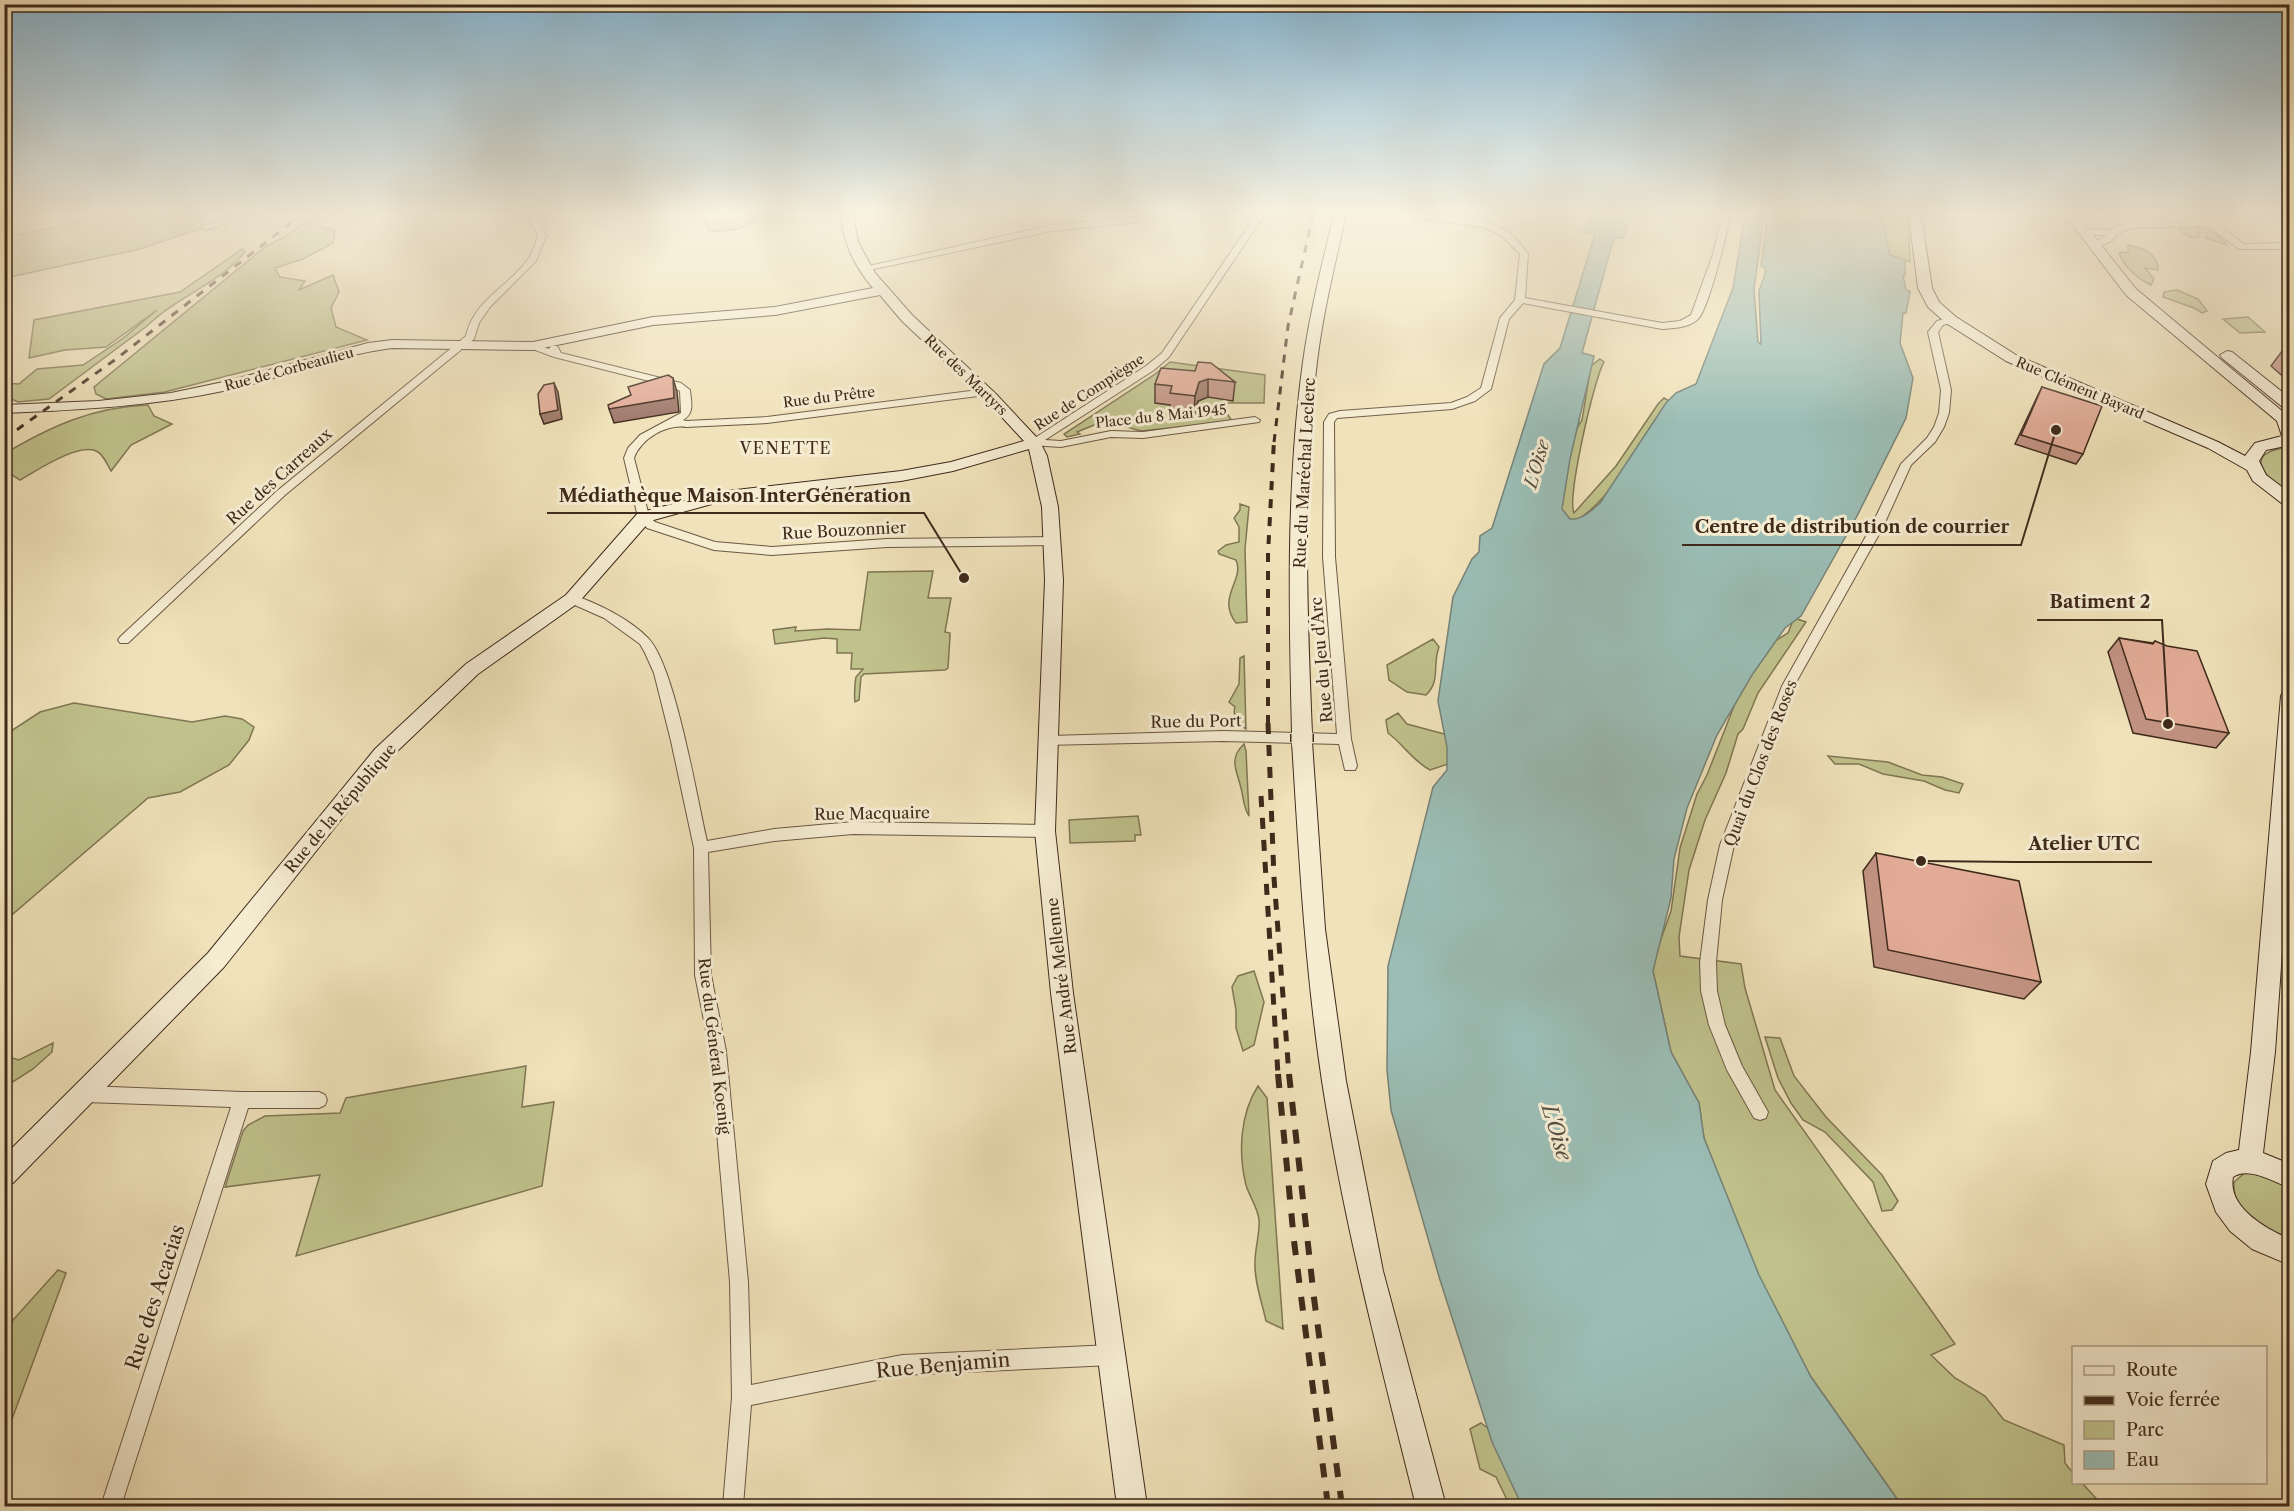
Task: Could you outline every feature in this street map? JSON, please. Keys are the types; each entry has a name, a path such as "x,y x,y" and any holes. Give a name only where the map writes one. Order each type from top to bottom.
{"street":[{"path":"462,345 471,337 474,323 487,305 506,286"},
{"name":"Rue des Martyrs","path":"879,286 902,309 907,318 986,392 1034,443"},
{"name":"Rue de Compiègne","path":"1034,443 1150,368 1166,355 1212,286"},
{"name":"Rue du Maréchal Leclerc","path":"1325,286 1314,342 1302,455 1298,611 1302,738 1314,929 1334,1081 1370,1271 1431,1506"},
{"path":"1521,286 1520,300 1671,326 1682,324 1695,317 1706,286"},
{"path":"1925,286 1933,304 1951,320"},
{"path":"2126,286 2131,292 2283,419 2288,429 2289,440 2262,445 2253,459 2265,484 2289,501"},
{"path":"2141,286 2276,393 2289,406"},
{"path":"530,346 652,321 775,311 883,290"},
{"name":"Rue du Jeu d'Arc","path":"1350,766 1344,739 1329,557 1329,422 1333,416 1340,414 1452,406 1471,399 1486,389 1505,318 1515,309 1520,300"},
{"name":"Rue Clément Bayard","path":"1951,320 2011,358 2213,445 2253,459"},
{"name":"Quai du Clos des Roses","path":"1760,1112 1735,1070 1717,1025 1709,991 1708,962 1715,900 1727,845 1788,686 1876,529 1906,464 1931,440 1939,427 1944,413 1946,390 1933,332 1940,323 1951,320"},
{"path":"552,341 557,355"},
{"name":"Rue de Corbeaulieu","path":"4,409 171,397 230,385 368,347 392,344 530,346 677,385 685,390 687,411 675,422"},
{"name":"Rue des Carreaux","path":"124,640 281,493 462,345"},
{"name":"Rue du Prêtre","path":"675,422 686,424 758,420 962,397 986,392"},
{"name":"Place du 8 Mai 1945","path":"1034,443 1060,444 1111,434 1143,435 1256,420"},
{"path":"675,422 643,439 630,453 629,458 644,517 719,497 901,476 953,466 1034,443"},
{"name":"Rue André Mellenne","path":"1034,443 1047,494 1054,541 1046,831 1062,993 1132,1506"},
{"name":"Rue Bouzonnier","path":"644,517 651,525 725,549 791,550 887,543 1054,541"},
{"name":"Rue de la République","path":"4,1174 216,960 382,754 472,669 501,646 572,599 644,517"},
{"name":"Rue du Général Koenig","path":"572,599 608,615 644,641 651,652 660,673 678,741 701,848 703,975 717,1051 740,1282 742,1397 734,1506"},
{"path":"2250,1160 2263,1052 2289,696"},
{"name":"Rue du Port","path":"1049,741 1223,736 1344,739"},
{"name":"Rue Macquaire","path":"701,848 774,835 853,828 1046,831"},
{"path":"85,1094 242,1100 319,1100"},
{"name":"Rue des Acacias","path":"111,1506 242,1100"},
{"path":"2287,1255 2250,1234 2231,1216 2218,1189 2218,1176 2224,1167 2234,1161 2250,1160 2268,1164 2289,1176"},
{"name":"Rue Benjamin","path":"742,1397 902,1365 1112,1355"}],"green space":[{"path":"189,286 205,286 158,316 49,399 18,402 11,399 5,391 5,383 19,384 37,369 83,365 122,339 157,310 106,347 65,350 29,358 34,320 180,292"},
{"path":"218,286 302,286 299,290 309,286 337,286 339,292 331,308 336,327 367,340 165,392 106,399 96,394 94,387"},
{"path":"2177,290 2198,299 2207,311 2202,313 2163,297 2164,292"},
{"path":"2248,317 2265,332 2240,333 2223,319"},
{"path":"1600,359 1604,362 1594,391 1574,485 1574,513 1616,466 1658,404 1664,398 1671,402 1611,488 1584,515 1572,521 1559,508 1575,431 1582,420 1591,366"},
{"path":"1170,362 1265,375 1264,403 1220,403 1232,421 1239,421 1141,431 1123,426 1123,421 1099,423 1077,432 1080,434 1067,437 1064,434 1154,375"},
{"path":"148,405 154,416 172,424 131,445 111,471 100,453 90,450 80,450 58,458 20,480 5,470 4,454 56,427 91,414"},
{"path":"2289,447 2289,496 2266,474 2261,460 2274,450"},
{"path":"1240,504 1249,507 1245,549 1247,622 1236,623 1229,605 1238,567 1236,560 1219,554 1218,551 1226,545 1239,542 1239,527 1234,518 1240,510"},
{"path":"933,571 928,598 951,598 945,632 950,633 950,636 948,668 945,670 864,674 861,677 859,700 855,702 856,677 863,669 851,669 852,653 837,653 837,639 824,638 775,644 773,630 796,627 795,631 860,630 868,572"},
{"path":"1794,618 1806,622 1758,693 1743,729 1738,734 1726,773 1705,820 1689,870 1679,937 1680,956 1741,964 1745,988 1775,1090 1955,1344 1931,1355 1955,1378 1985,1396 2004,1420 2064,1445 2065,1463 2072,1472 2072,1484 2083,1484 2103,1506 1902,1506 1811,1377 1759,1282 1704,1138 1699,1103 1671,1052 1653,971 1656,953 1671,911 1680,848 1697,794 1707,775 1740,691 1775,641 1788,633"},
{"path":"1433,639 1439,647 1435,678 1431,690 1426,695 1407,692 1389,680 1387,665"},
{"path":"1244,656 1246,729 1236,720 1235,707 1229,702 1239,684 1240,658"},
{"path":"74,703 192,722 225,716 242,719 254,727 249,740 229,765 180,792 148,798 7,919 4,917 5,735 40,712"},
{"path":"1398,713 1407,724 1452,736 1448,764 1430,770 1418,762 1388,733 1386,720"},
{"path":"1244,744 1249,816 1235,765 1236,755"},
{"path":"1828,756 1888,762 1922,775 1942,777 1963,784 1959,793 1924,781 1883,774 1859,764 1835,764"},
{"path":"1138,816 1141,835 1135,835 1135,841 1070,843 1069,820"},
{"path":"1254,971 1264,1002 1254,1045 1243,1051 1236,1028 1232,987 1238,976"},
{"path":"1765,1037 1780,1038 1794,1076 1826,1117 1882,1175 1898,1201 1892,1210 1882,1211 1873,1182 1825,1132 1803,1120 1778,1078"},
{"path":"53,1043 52,1052 33,1069 5,1087 5,1056 19,1060"},
{"path":"526,1066 522,1107 554,1102 542,1186 296,1256 320,1175 225,1187 243,1131 248,1125 265,1116 340,1113 346,1098"},
{"path":"1258,1086 1267,1098 1283,1329 1266,1321 1256,1277 1259,1220 1243,1173 1244,1121"},
{"path":"2247,1171 2259,1172 2290,1186 2289,1239 2269,1232 2243,1212 2235,1193 2234,1182"},
{"path":"58,1270 66,1273 5,1438 5,1329"},
{"path":"1481,1423 1497,1435 1532,1506 1510,1506 1496,1477 1480,1469 1470,1429"}],"water":[{"name":"L'Oise","path":"1579,286 1601,286 1582,353 1594,356 1570,459 1562,509 1570,519 1574,519 1590,512 1600,503 1666,403 1676,393 1696,384 1733,286 1754,286 1758,342 1761,344 1759,291 1761,286 1905,286 1906,290 1910,291 1906,313 1903,313 1900,343 1913,378 1906,418 1856,518 1801,616 1785,628 1752,675 1717,735 1687,808 1674,859 1671,898 1653,971 1671,1052 1699,1103 1704,1138 1759,1275 1811,1377 1902,1506 1522,1506 1492,1442 1440,1280 1391,1110 1387,1070 1388,966 1433,787 1447,770 1447,747 1438,701 1453,597 1472,559 1479,552 1480,536 1492,528 1544,364 1560,348"}],"building":[{"path":"1198,362 1211,363 1235,382 1208,379 1199,382 1195,396 1170,393 1172,386 1155,384 1161,368 1195,371"},
{"path":"668,375 673,378 674,398 609,409 608,405 631,395 628,387"},
{"path":"554,383 558,410 540,414 538,394 544,385"},
{"path":"2042,387 2102,406 2083,454 2021,435"},
{"path":"2119,638 2153,644 2155,641 2167,646 2197,651 2229,733 2146,719"},
{"path":"1876,853 2019,881 2041,982 1888,950"}],"railway":[{"path":"4,439 116,359 210,286"},
{"path":"1274,442 1288,326 1297,286"},
{"path":"1268,723 1268,554 1274,440"},
{"path":"1268,723 1274,878 1289,1075"},
{"path":"1261,796 1278,1075"},
{"path":"1278,1074 1294,1241 1328,1506"},
{"path":"1289,1074 1314,1298 1342,1506"}],"place":[{"name":"Centre de distribution de courrier","path":"2056,430"},
{"name":"Médiathèque Maison InterGénération","path":"964,578"},
{"name":"Batiment 2","path":"2168,724"},
{"name":"Atelier UTC","path":"1921,861"}],"district":[{"name":"VENETTE","path":"786,448"}]}
